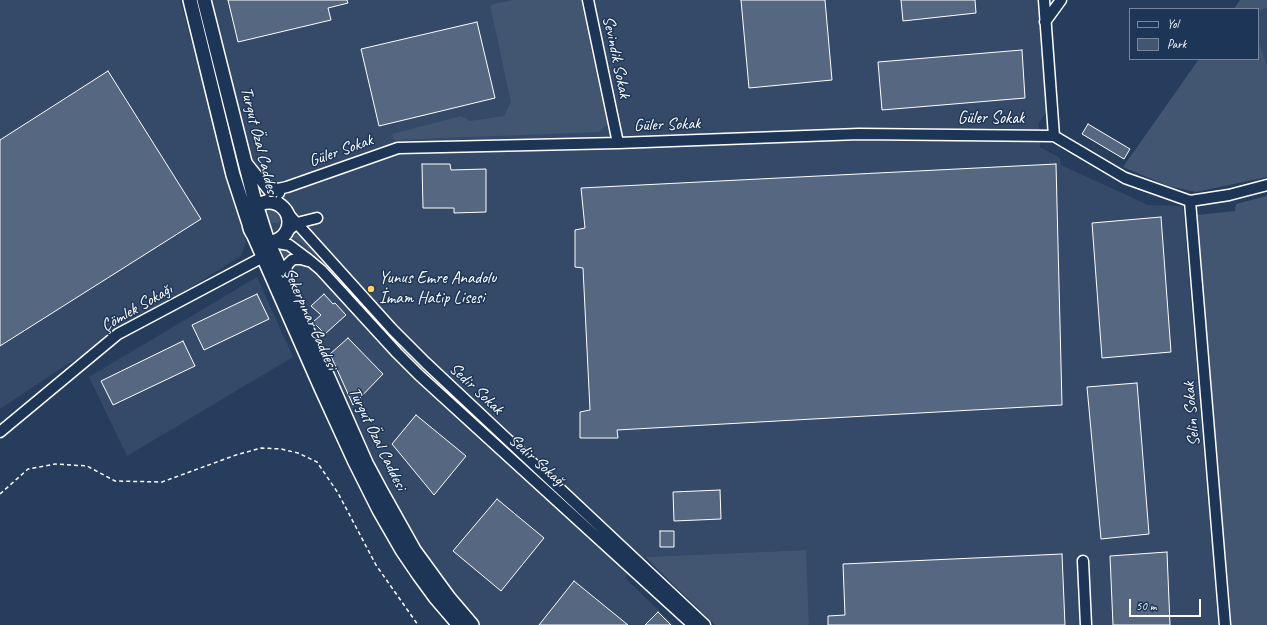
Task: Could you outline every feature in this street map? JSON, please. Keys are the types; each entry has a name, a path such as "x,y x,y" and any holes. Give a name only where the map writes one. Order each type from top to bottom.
{"main road":[{"name":"Şekerpınar Caddesi","path":"190,0 233,175 250,228 269,257 354,460 379,510 402,550 419,575 435,597 460,625"},
{"name":"Turgut Özal Caddesi","path":"204,0 244,159 258,206 276,240 269,257 289,291 380,491 414,550 448,598 472,625"},
{"path":"266,202 272,202 283,208 288,218 287,229 276,240 262,241 257,238 250,228 250,217 252,212 258,206 266,202"}],"street":[{"name":"Sevindik Sokak","path":"588,0 618,143"},
{"path":"1044,0 1054,136 1125,178 1190,201 1229,195 1267,185"},
{"path":"1045,22 1061,0"},
{"name":"Güler Sokak","path":"258,206 287,188 398,148 618,143 860,134 1054,136"},
{"name":"Sedir Sokak","path":"244,159 283,208 393,330 426,363 704,625"},
{"path":"262,182 272,188 287,188"},
{"path":"283,208 281,201 282,195 287,188"},
{"name":"Selin Sokak","path":"1190,201 1225,625"},
{"path":"276,240 297,223 317,218"},
{"name":"Sedir Sokağı","path":"276,240 289,245 321,270 419,375 693,625"},
{"name":"Çömlek Sokağı","path":"0,432 118,334 269,257"},
{"path":"289,291 285,275 288,264 292,260 301,259 307,261 321,270"},
{"path":"1083,561 1086,625"}],"path":[{"path":"0,494 28,469 55,464 87,466 115,481 162,482 236,455 261,448 281,449 298,453 318,462 338,493 376,565 418,625"}],"shaded area":[{"path":"0,0 180,0 246,242 241,256 54,373 0,409"},
{"path":"195,0 1037,0 1046,112 1039,123 1040,147 1060,158 1061,165 1148,205 1183,206 1218,625 809,625 805,550 645,557 625,578 674,625 467,625 399,536 252,206 207,73"},
{"path":"1267,8 1267,66 1259,42 1259,11"},
{"path":"257,277 293,357 127,456 89,377"}],"green space":[{"path":"513,0 581,0 607,124 599,132 394,140 392,134 461,116 470,121 504,116 511,102 490,5"},
{"path":"1240,0 1267,0 1267,8 1259,11 1259,8 1235,8"},
{"path":"1259,42 1267,66 1267,177 1196,192 1168,186 1123,167 1198,60 1259,60"},
{"path":"1267,196 1267,625 1231,625 1197,215 1235,211 1236,204"},
{"path":"272,207 278,207 283,212 281,221 278,223 272,223 267,218 267,212"},
{"path":"302,232 325,262 293,237 294,235"},
{"path":"280,245 291,252 285,260 279,247"},
{"path":"806,550 809,625 715,625 645,557"}],"building":[{"path":"228,0 347,0 348,3 328,8 331,20 238,42"},
{"path":"741,0 825,0 832,80 749,88"},
{"path":"901,0 975,0 976,13 903,21"},
{"path":"477,22 495,98 379,126 361,49"},
{"path":"1022,50 1025,98 882,110 878,62"},
{"path":"108,71 201,219 0,346 0,140"},
{"path":"1088,124 1130,149 1124,159 1082,134"},
{"path":"422,164 450,164 451,170 486,169 486,212 454,213 454,208 423,208"},
{"path":"1056,164 1062,405 617,430 618,438 580,438 580,412 590,410 583,268 575,267 575,230 585,228 581,188"},
{"path":"1161,217 1171,352 1102,358 1092,223"},
{"path":"257,294 269,319 204,350 192,325"},
{"path":"324,294 346,315 325,334 313,322 321,315 311,306"},
{"path":"348,338 383,374 353,405 330,354"},
{"path":"183,341 195,366 113,405 101,381"},
{"path":"1137,383 1149,534 1101,539 1087,387"},
{"path":"416,415 466,456 434,495 392,444"},
{"path":"720,490 721,519 674,521 673,492"},
{"path":"497,499 544,538 501,591 453,551"},
{"path":"660,531 674,531 674,547 660,547"},
{"path":"1167,552 1170,625 1113,625 1110,556"},
{"path":"1062,554 1065,625 828,625 828,616 845,615 843,564"},
{"path":"574,581 628,625 539,625"},
{"path":"658,612 671,625 645,625"}],"place":[{"name":"Yunus Emre Anadolu İmam Hatip Lisesi","path":"371,289"}]}
